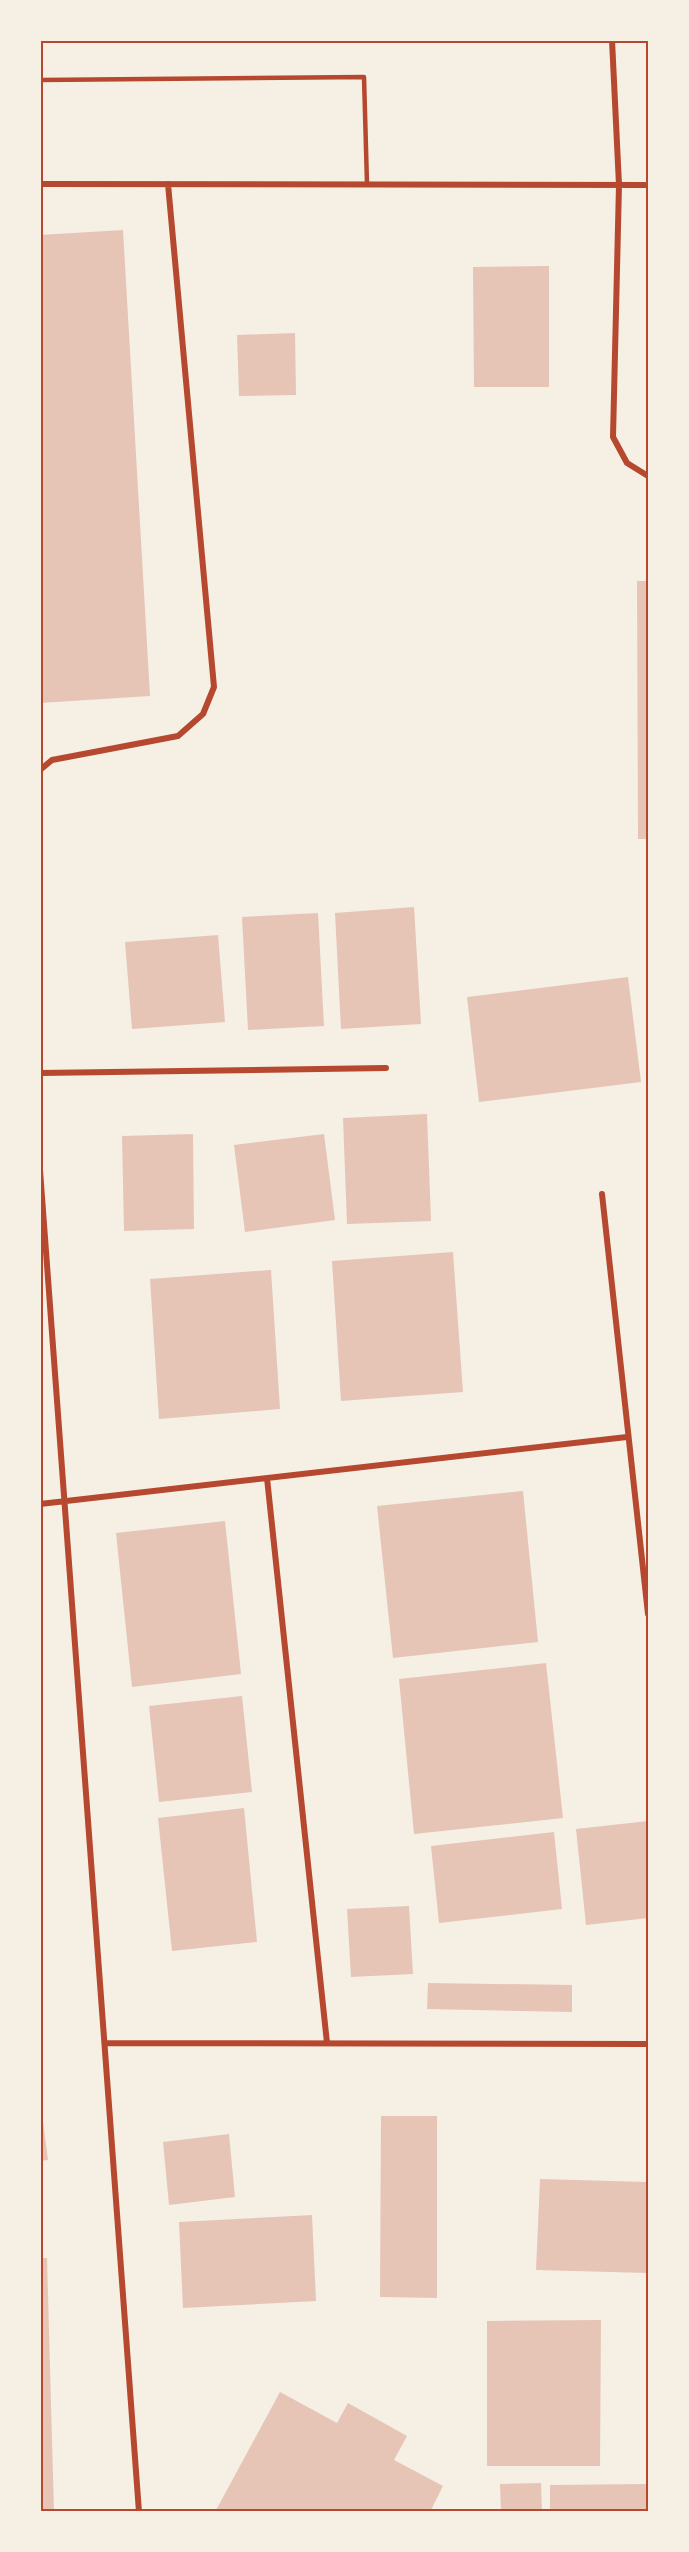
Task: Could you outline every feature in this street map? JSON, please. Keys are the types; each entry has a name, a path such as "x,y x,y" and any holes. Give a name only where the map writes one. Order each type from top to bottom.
{"street":[{"path":"612,40 619,185 613,437 627,463 648,476"},
{"path":"40,183 648,185"},
{"path":"40,770 52,760 178,736 203,714 214,687 168,184"},
{"path":"40,1072 387,1068"},
{"path":"40,1170 139,2511"},
{"path":"602,1194 648,1614"},
{"path":"40,1504 627,1437"},
{"path":"267,1478 327,2043"},
{"path":"105,2043 648,2044"}],"lane":[{"path":"40,80 364,77 367,184"}],"building":[{"path":"123,230 150,696 40,703 40,235"},
{"path":"549,266 549,387 474,387 473,267"},
{"path":"295,333 296,395 239,396 237,335"},
{"path":"637,581 648,581 648,839 638,839"},
{"path":"414,907 421,1024 341,1029 335,913"},
{"path":"318,913 324,1026 248,1030 242,917"},
{"path":"218,935 225,1022 132,1029 125,942"},
{"path":"628,977 641,1082 479,1102 467,997"},
{"path":"427,1114 431,1221 347,1224 343,1118"},
{"path":"193,1134 194,1229 124,1231 122,1136"},
{"path":"324,1134 335,1220 245,1232 234,1145"},
{"path":"453,1252 463,1392 341,1401 332,1261"},
{"path":"271,1270 280,1409 159,1419 150,1279"},
{"path":"523,1491 538,1642 393,1658 377,1506"},
{"path":"225,1521 241,1674 132,1687 116,1533"},
{"path":"546,1663 563,1818 414,1834 399,1679"},
{"path":"242,1696 252,1792 159,1802 149,1706"},
{"path":"244,1808 257,1942 172,1951 158,1818"},
{"path":"648,1821 648,1918 586,1925 576,1829"},
{"path":"554,1832 562,1909 439,1923 431,1846"},
{"path":"409,1906 413,1974 351,1977 347,1909"},
{"path":"428,1983 572,1985 572,2012 427,2009"},
{"path":"40,2098 48,2160 40,2161"},
{"path":"381,2116 437,2116 437,2298 380,2297"},
{"path":"229,2134 235,2197 169,2205 163,2142"},
{"path":"540,2179 648,2182 648,2273 536,2270"},
{"path":"312,2215 316,2301 183,2308 179,2222"},
{"path":"40,2258 47,2258 54,2512 40,2512"},
{"path":"601,2320 600,2466 487,2466 487,2321"},
{"path":"280,2392 337,2423 348,2403 407,2436 394,2460 443,2486 430,2512 215,2512"},
{"path":"541,2483 542,2512 501,2512 500,2484"},
{"path":"648,2484 648,2512 550,2512 550,2485"}]}
